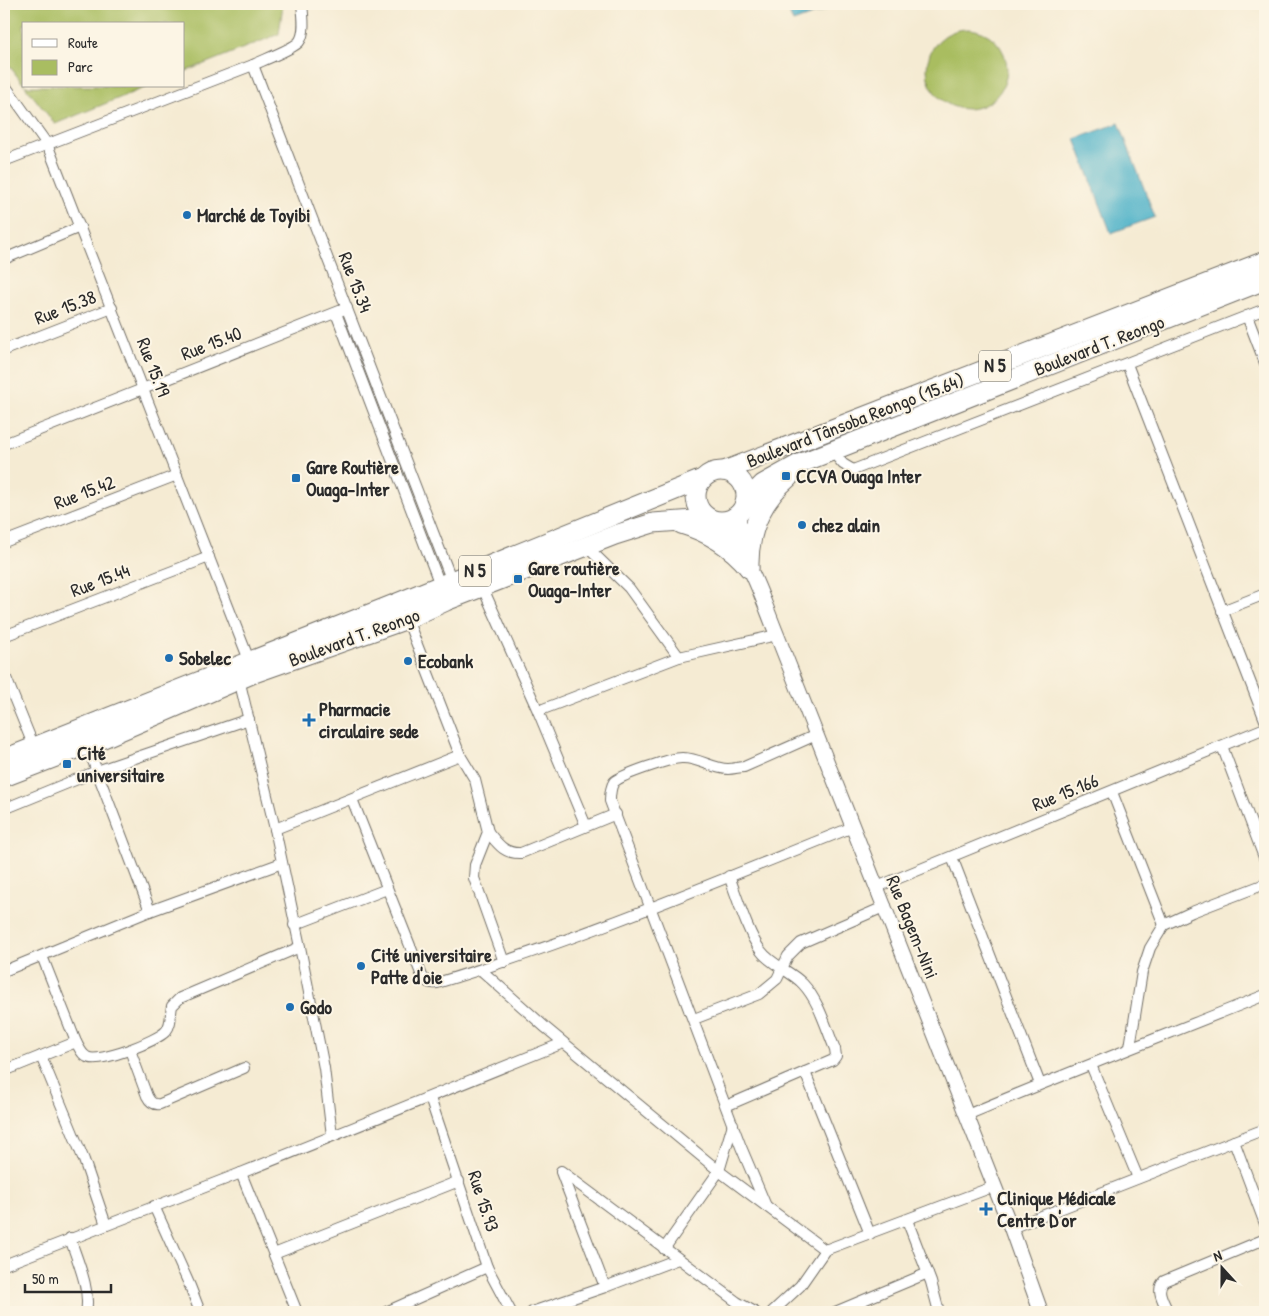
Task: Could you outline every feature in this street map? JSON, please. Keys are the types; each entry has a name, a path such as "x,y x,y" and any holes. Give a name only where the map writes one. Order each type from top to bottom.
{"highway":[{"name":"Boulevard Tânsoba Reongo (15.64)","path":"4,759 244,670 449,591 700,480 710,473 724,471 1265,261"},
{"name":"Boulevard T. Reongo","path":"742,507 763,484 799,464 1265,280"},
{"path":"747,564 750,541 763,506 787,479 824,454"},
{"name":"Boulevard Tânsoba Reongo (15.64)","path":"724,471 737,476 742,481 746,494 742,507"},
{"path":"700,480 695,499 700,510 712,520"},
{"name":"N 5","path":"479,579 586,546 638,526 668,521 728,520 742,507"},
{"path":"668,521 693,528 716,538 747,564"},
{"name":"Boulevard T. Reongo","path":"4,777 87,745 244,670 407,619 449,591"}],"street":[{"path":"4,161 253,65 298,43 303,33 302,4"},
{"name":"Rue 15.34","path":"253,65 347,308 449,591"},
{"name":"Rue 15.19","path":"4,84 48,144 209,557 244,670 249,719 275,829 324,1068 332,1136"},
{"path":"4,259 80,227"},
{"name":"Rue 15.38","path":"4,350 112,308"},
{"name":"Rue 15.40","path":"4,444 347,308"},
{"path":"824,454 853,470 1265,309"},
{"path":"336,313 449,591"},
{"path":"1247,316 1265,363"},
{"path":"1126,364 1265,720"},
{"name":"Rue 15.42","path":"4,542 177,475"},
{"path":"742,507 739,531 747,564"},
{"path":"712,520 732,539 747,564"},
{"path":"586,546 629,588 679,657"},
{"name":"Rue 15.44","path":"4,636 209,557"},
{"name":"Rue Bagem-Nini","path":"747,564 886,906 1012,1228 1037,1310"},
{"path":"479,579 538,711 586,826"},
{"path":"1222,611 1265,594"},
{"path":"407,619 460,755 475,780 488,832 500,847 507,852 521,853 616,814"},
{"path":"538,711 679,657 777,635"},
{"path":"4,672 34,747"},
{"path":"4,809 97,771 249,719"},
{"name":"Rue 15.166","path":"877,887 1265,728"},
{"path":"766,1206 610,801 610,793 615,782 630,774 680,757 727,769 744,766 816,735"},
{"path":"87,745 150,911"},
{"path":"1222,746 1265,860"},
{"path":"275,829 460,755"},
{"path":"1112,792 1164,925"},
{"path":"352,798 424,980 430,984 481,970 651,909 853,827"},
{"path":"488,832 475,865 474,878 504,962"},
{"path":"952,857 1040,1084"},
{"path":"4,971 150,911 282,863"},
{"path":"726,1106 833,1060 836,1056 835,1049 812,996 802,983 782,970 761,952 729,876"},
{"path":"1130,1047 1142,972 1150,948 1164,925 1192,912 1265,884"},
{"path":"294,925 387,889"},
{"path":"694,1019 759,994 777,979 788,956 802,943 886,906"},
{"path":"42,956 76,1042 87,1057 95,1060 130,1050 160,1036 171,1023 172,1006 180,998 300,947"},
{"path":"481,970 563,1043 719,1171 825,1250"},
{"path":"967,1115 1091,1065 1130,1047 1265,995"},
{"path":"4,1071 76,1042"},
{"path":"4,1265 430,1098 563,1043"},
{"path":"130,1050 147,1096 150,1102 155,1104 160,1104 244,1068"},
{"path":"41,1056 84,1160 106,1225"},
{"path":"1091,1065 1138,1178"},
{"path":"805,1072 870,1234"},
{"name":"Rue 15.93","path":"430,1098 487,1267 511,1312"},
{"path":"664,1249 719,1171 733,1124"},
{"path":"1012,1228 1265,1129"},
{"path":"1234,1141 1265,1224"},
{"path":"605,1287 561,1171 737,1302 756,1312"},
{"path":"241,1173 297,1312"},
{"path":"274,1254 459,1181"},
{"path":"772,1312 800,1286 825,1250 995,1186"},
{"path":"154,1206 200,1312"},
{"path":"907,1220 928,1273 939,1312"},
{"path":"70,1238 87,1293 88,1305 86,1312"},
{"path":"1168,1312 1159,1290 1160,1285 1164,1281 1265,1239"},
{"path":"532,1312 678,1259"},
{"path":"386,1312 487,1267"},
{"path":"834,1312 928,1273"}],"green space":[{"path":"4,4 283,4 279,34 185,72 185,22 22,22 22,82 4,59"},
{"path":"967,29 982,32 995,41 1004,54 1007,69 1004,84 995,97 982,106 967,109 952,106 939,97 930,84 927,69 930,54 939,41 952,32"},
{"path":"27,88 144,88 55,124"}],"water":[{"path":"786,4 831,4 833,7 793,22"},
{"path":"1119,123 1155,217 1111,233 1075,139"}],"place":[{"name":"Marché de Toyibi","path":"187,215"},
{"name":"CCVA Ouaga Inter","path":"786,476"},
{"name":"Gare Routière Ouaga-Inter","path":"296,478"},
{"name":"chez alain","path":"802,525"},
{"name":"Gare routière Ouaga-Inter","path":"518,579"},
{"name":"Sobelec","path":"169,658"},
{"name":"Ecobank","path":"408,661"},
{"name":"Pharmacie circulaire sede","path":"309,720"},
{"name":"Cité universitaire","path":"67,764"},
{"name":"Cité universitaire Patte d'oie","path":"361,966"},
{"name":"Godo","path":"290,1007"},
{"name":"Clinique Médicale Centre D'or","path":"986,1209"}]}
